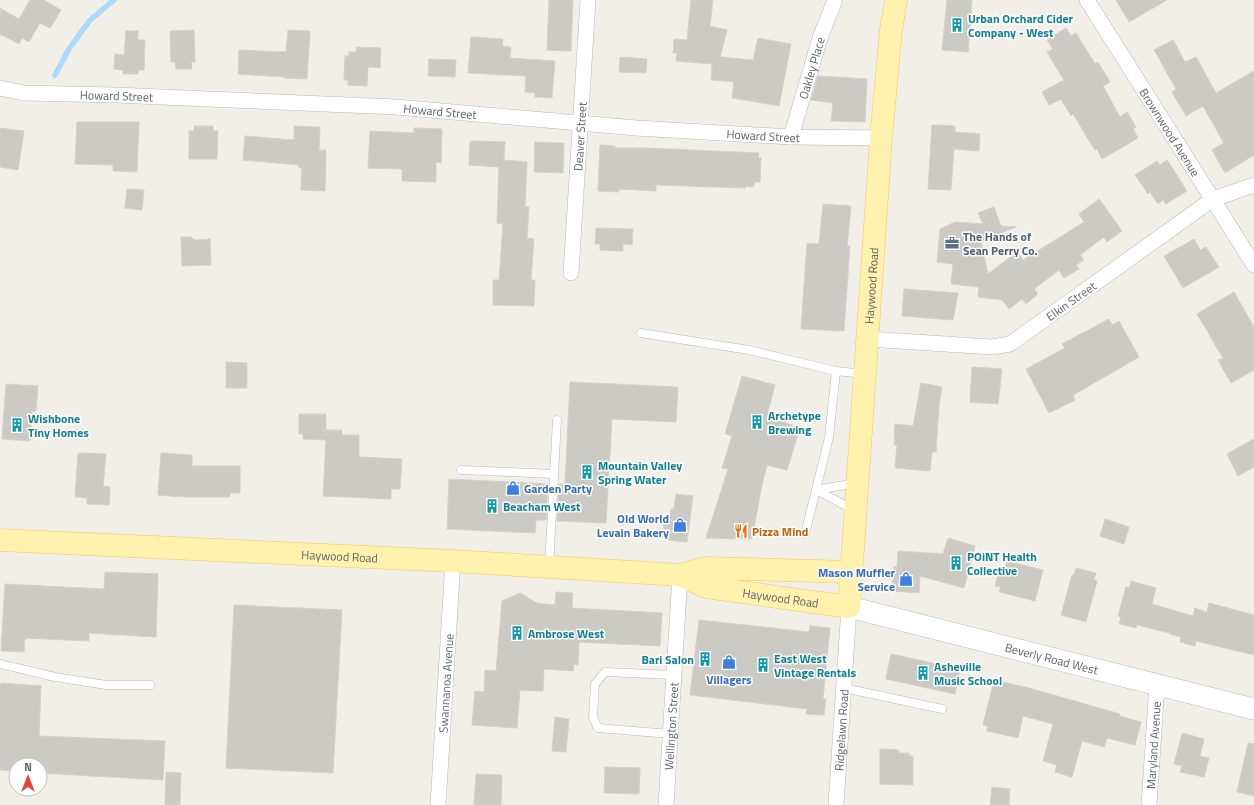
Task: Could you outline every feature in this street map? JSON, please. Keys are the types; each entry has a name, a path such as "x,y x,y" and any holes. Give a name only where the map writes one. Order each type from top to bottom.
{"main road":[{"name":"Haywood Road","path":"680,575 706,587 850,607 851,572 868,339 880,138 891,30 896,0"},
{"name":"Haywood Road","path":"0,540 453,561 680,575 705,568 851,572"}],"street":[{"name":"Deaver Street","path":"571,273 588,0"},
{"name":"Oakley Place","path":"791,137 820,38 835,0"},
{"name":"Brownwood Avenue","path":"1087,0 1254,265"},
{"name":"Howard Street","path":"0,88 24,92 396,107 636,128 791,137 880,138"},
{"name":"Elkin Street","path":"868,339 992,347 1010,344 1213,199 1254,185"},
{"name":"Swannanoa Avenue","path":"438,805 453,561"},
{"name":"Wellington Street","path":"666,805 680,575"},
{"name":"Beverly Road West","path":"850,607 1254,709"},
{"name":"Ridgelawn Road","path":"836,805 850,607"},
{"name":"Maryland Avenue","path":"1149,805 1157,684"}],"lane":[{"path":"641,333 749,350 836,371 865,374"},
{"path":"805,534 829,437 836,371"},
{"path":"549,568 557,420"},
{"path":"461,470 554,474"},
{"path":"816,490 857,482"},
{"path":"816,490 855,511"},
{"path":"0,664 55,677 106,686 150,685"},
{"path":"670,734 598,728 593,717 595,684 605,672 674,676"},
{"path":"844,688 942,709"}],"building":[{"path":"30,0 44,0 61,10 50,28 40,23 29,42 22,38 19,44 0,34 0,8 19,19"},
{"path":"549,0 573,0 571,51 547,50"},
{"path":"691,0 713,0 710,26 727,30 720,57 753,60 758,38 791,44 779,106 732,98 734,82 711,80 712,64 676,61 677,53 673,53 674,39 687,40"},
{"name":"Urban Orchard Cider Company - West","path":"947,0 972,0 968,52 942,50"},
{"path":"1116,0 1167,0 1129,22"},
{"path":"1066,28 1071,36 1076,33 1095,64 1098,62 1110,82 1103,86 1120,117 1127,112 1136,127 1133,129 1138,138 1102,159 1097,149 1095,150 1073,114 1071,116 1061,99 1049,105 1042,92 1064,80 1047,52 1053,49 1047,40"},
{"path":"194,30 195,62 191,62 192,69 176,69 175,62 171,62 170,31"},
{"path":"288,30 310,31 307,79 238,74 239,50 286,52"},
{"path":"126,31 138,31 138,40 145,40 144,70 138,70 138,74 123,74 123,70 114,69 115,54 124,55"},
{"path":"471,37 503,39 502,46 511,47 510,58 555,61 552,98 535,97 535,93 525,92 526,76 468,73"},
{"path":"1173,40 1185,62 1196,57 1216,93 1254,71 1254,155 1225,173 1212,150 1224,143 1203,106 1186,116 1172,92 1176,89 1154,50"},
{"path":"357,47 381,48 380,68 368,67 367,86 348,85 348,80 344,80 345,56 349,56 349,52 356,52"},
{"path":"620,57 647,59 646,73 619,72"},
{"path":"429,59 456,60 455,77 428,76"},
{"path":"818,76 867,79 865,122 831,121 833,103 811,100"},
{"path":"77,122 139,122 137,172 113,171 113,165 75,164"},
{"path":"932,125 955,126 955,132 980,134 979,151 954,149 951,190 928,189"},
{"path":"194,126 213,126 213,131 218,131 217,159 189,159 189,131 194,131"},
{"path":"294,126 320,127 319,150 326,150 325,191 301,190 302,168 299,168 299,165 243,160 245,136 294,140"},
{"path":"0,128 24,131 18,170 0,167"},
{"path":"414,128 442,129 441,163 436,162 436,182 402,181 402,169 368,168 370,131 414,133"},
{"path":"470,141 505,142 504,160 527,162 525,207 529,207 527,238 534,239 531,280 535,280 534,306 493,305 493,280 499,280 503,224 497,223 499,167 469,165"},
{"path":"535,142 564,143 563,173 534,172"},
{"path":"600,145 615,146 615,148 759,153 758,158 761,158 760,182 754,182 754,187 746,186 745,188 656,185 656,191 619,189 619,192 598,191"},
{"path":"1167,160 1187,191 1166,204 1163,200 1158,204 1150,192 1148,194 1135,175 1157,161 1160,165"},
{"path":"127,189 144,190 142,210 125,208"},
{"path":"1099,199 1122,231 1107,242 1104,237 1080,255 1084,260 1076,265 1079,269 1064,278 1059,270 1034,289 1038,294 1026,304 1022,299 1009,309 1002,300 978,297 979,287 951,284 953,264 937,262 940,229 955,222 983,224 978,213 994,207 1001,226 1016,227 981,241 988,274 1017,252 1023,260 1084,222 1079,214"},
{"path":"823,204 851,206 847,246 850,246 844,331 801,329 807,243 819,244"},
{"path":"596,228 633,229 632,245 623,244 623,251 600,250 600,244 595,244"},
{"path":"181,237 191,237 195,240 210,239 211,265 182,266"},
{"path":"1194,239 1200,250 1206,247 1219,267 1183,288 1164,256"},
{"path":"904,289 958,293 953,320 902,316"},
{"path":"1234,292 1254,327 1254,370 1231,383 1218,360 1223,358 1197,314"},
{"path":"1109,319 1112,325 1119,321 1139,357 1075,394 1073,396 1075,400 1049,413 1026,369 1065,348 1062,344"},
{"path":"226,362 247,363 247,388 226,388"},
{"path":"972,367 1002,369 998,404 970,402"},
{"path":"742,376 775,385 767,416 787,421 786,423 800,428 787,470 767,465 752,539 706,538 728,469 722,468 732,436 725,434"},
{"name":"Mountain Valley Spring Water","path":"570,382 678,387 676,422 612,419 606,523 557,521 559,484 565,484"},
{"path":"921,383 942,387 939,405 936,452 932,452 930,471 895,468 897,445 894,445 895,424 913,426"},
{"name":"Wishbone Tiny Homes","path":"6,384 38,386 36,411 32,411 30,441 2,439"},
{"path":"299,414 326,414 326,430 342,430 342,435 359,435 359,457 402,459 400,489 391,489 391,499 323,496 326,440 303,439 303,434 299,434"},
{"path":"1254,439 1254,467 1238,476 1227,454"},
{"path":"78,453 106,454 103,486 110,487 109,505 87,504 87,498 75,497"},
{"path":"161,453 192,455 192,466 240,466 240,493 230,493 230,497 185,497 158,495"},
{"name":"Beacham West","path":"449,479 548,484 546,520 536,520 535,533 447,529"},
{"name":"Old World Levain Bakery","path":"676,494 693,496 687,542 668,540 669,532 663,531 665,515 670,516 671,509 674,509"},
{"path":"1105,519 1129,527 1124,544 1100,536"},
{"path":"948,538 975,546 964,588 920,576 919,593 892,591 894,567 897,567 898,551 943,554"},
{"path":"1007,561 1043,570 1035,601 999,592 1001,587 995,586 999,570 1004,571"},
{"path":"1076,568 1096,573 1094,580 1097,581 1086,622 1061,615 1072,575 1074,575"},
{"path":"105,572 158,574 156,637 89,633 89,641 25,638 24,652 1,651 5,584 104,589"},
{"path":"1131,581 1156,588 1152,604 1193,616 1195,608 1207,612 1209,603 1254,615 1254,655 1196,641 1195,646 1180,642 1181,637 1170,633 1137,625 1136,628 1119,624 1121,617 1118,616 1126,587 1129,588"},
{"path":"556,592 573,593 572,608 662,613 660,646 579,642 578,665 574,664 573,671 544,669 543,691 520,690 517,728 472,725 475,691 484,692 485,670 496,671 502,601 520,593 537,603 555,605"},
{"path":"234,605 342,610 333,773 226,768"},
{"path":"699,620 809,632 810,626 830,628 823,699 826,699 824,715 806,714 807,709 690,695"},
{"name":"Asheville Music School","path":"891,654 960,669 955,694 886,679"},
{"path":"994,680 1029,688 1120,714 1119,716 1141,722 1135,745 1107,738 1104,747 1082,741 1072,777 1055,772 1057,765 1043,761 1053,724 1023,716 1018,738 987,731 988,726 983,725"},
{"path":"0,683 41,686 39,736 165,741 163,780 48,773 48,757 8,757 8,770 0,770"},
{"path":"555,717 569,719 566,752 552,751"},
{"path":"1182,733 1204,739 1200,756 1209,758 1204,777 1180,772 1182,766 1174,764"},
{"path":"1248,743 1254,744 1254,796 1237,792"},
{"path":"880,749 899,750 899,753 909,753 909,756 913,756 913,785 880,784"},
{"path":"605,767 640,768 639,794 604,793"},
{"path":"166,772 181,773 180,805 165,805"},
{"path":"476,774 502,775 501,805 474,805"},
{"path":"992,787 1010,789 1009,805 990,805"}],"waterway":[{"path":"55,75 69,49 90,20 114,0"}],"place":[{"name":"Urban Orchard Cider Company - West","path":"957,25"},
{"name":"The Hands of Sean Perry Co.","path":"952,243"},
{"name":"Archetype Brewing","path":"757,422"},
{"name":"Wishbone Tiny Homes","path":"17,425"},
{"name":"Mountain Valley Spring Water","path":"587,472"},
{"name":"Garden Party","path":"513,488"},
{"name":"Beacham West","path":"492,506"},
{"name":"Old World Levain Bakery","path":"680,525"},
{"name":"Pizza Mind","path":"741,531"},
{"name":"POiNT Health Collective","path":"956,563"},
{"name":"Mason Muffler Service","path":"906,579"},
{"name":"Ambrose West","path":"517,633"},
{"name":"Bari Salon","path":"705,659"},
{"name":"Villagers","path":"729,662"},
{"name":"East West Vintage Rentals","path":"763,665"},
{"name":"Asheville Music School","path":"923,673"}]}
